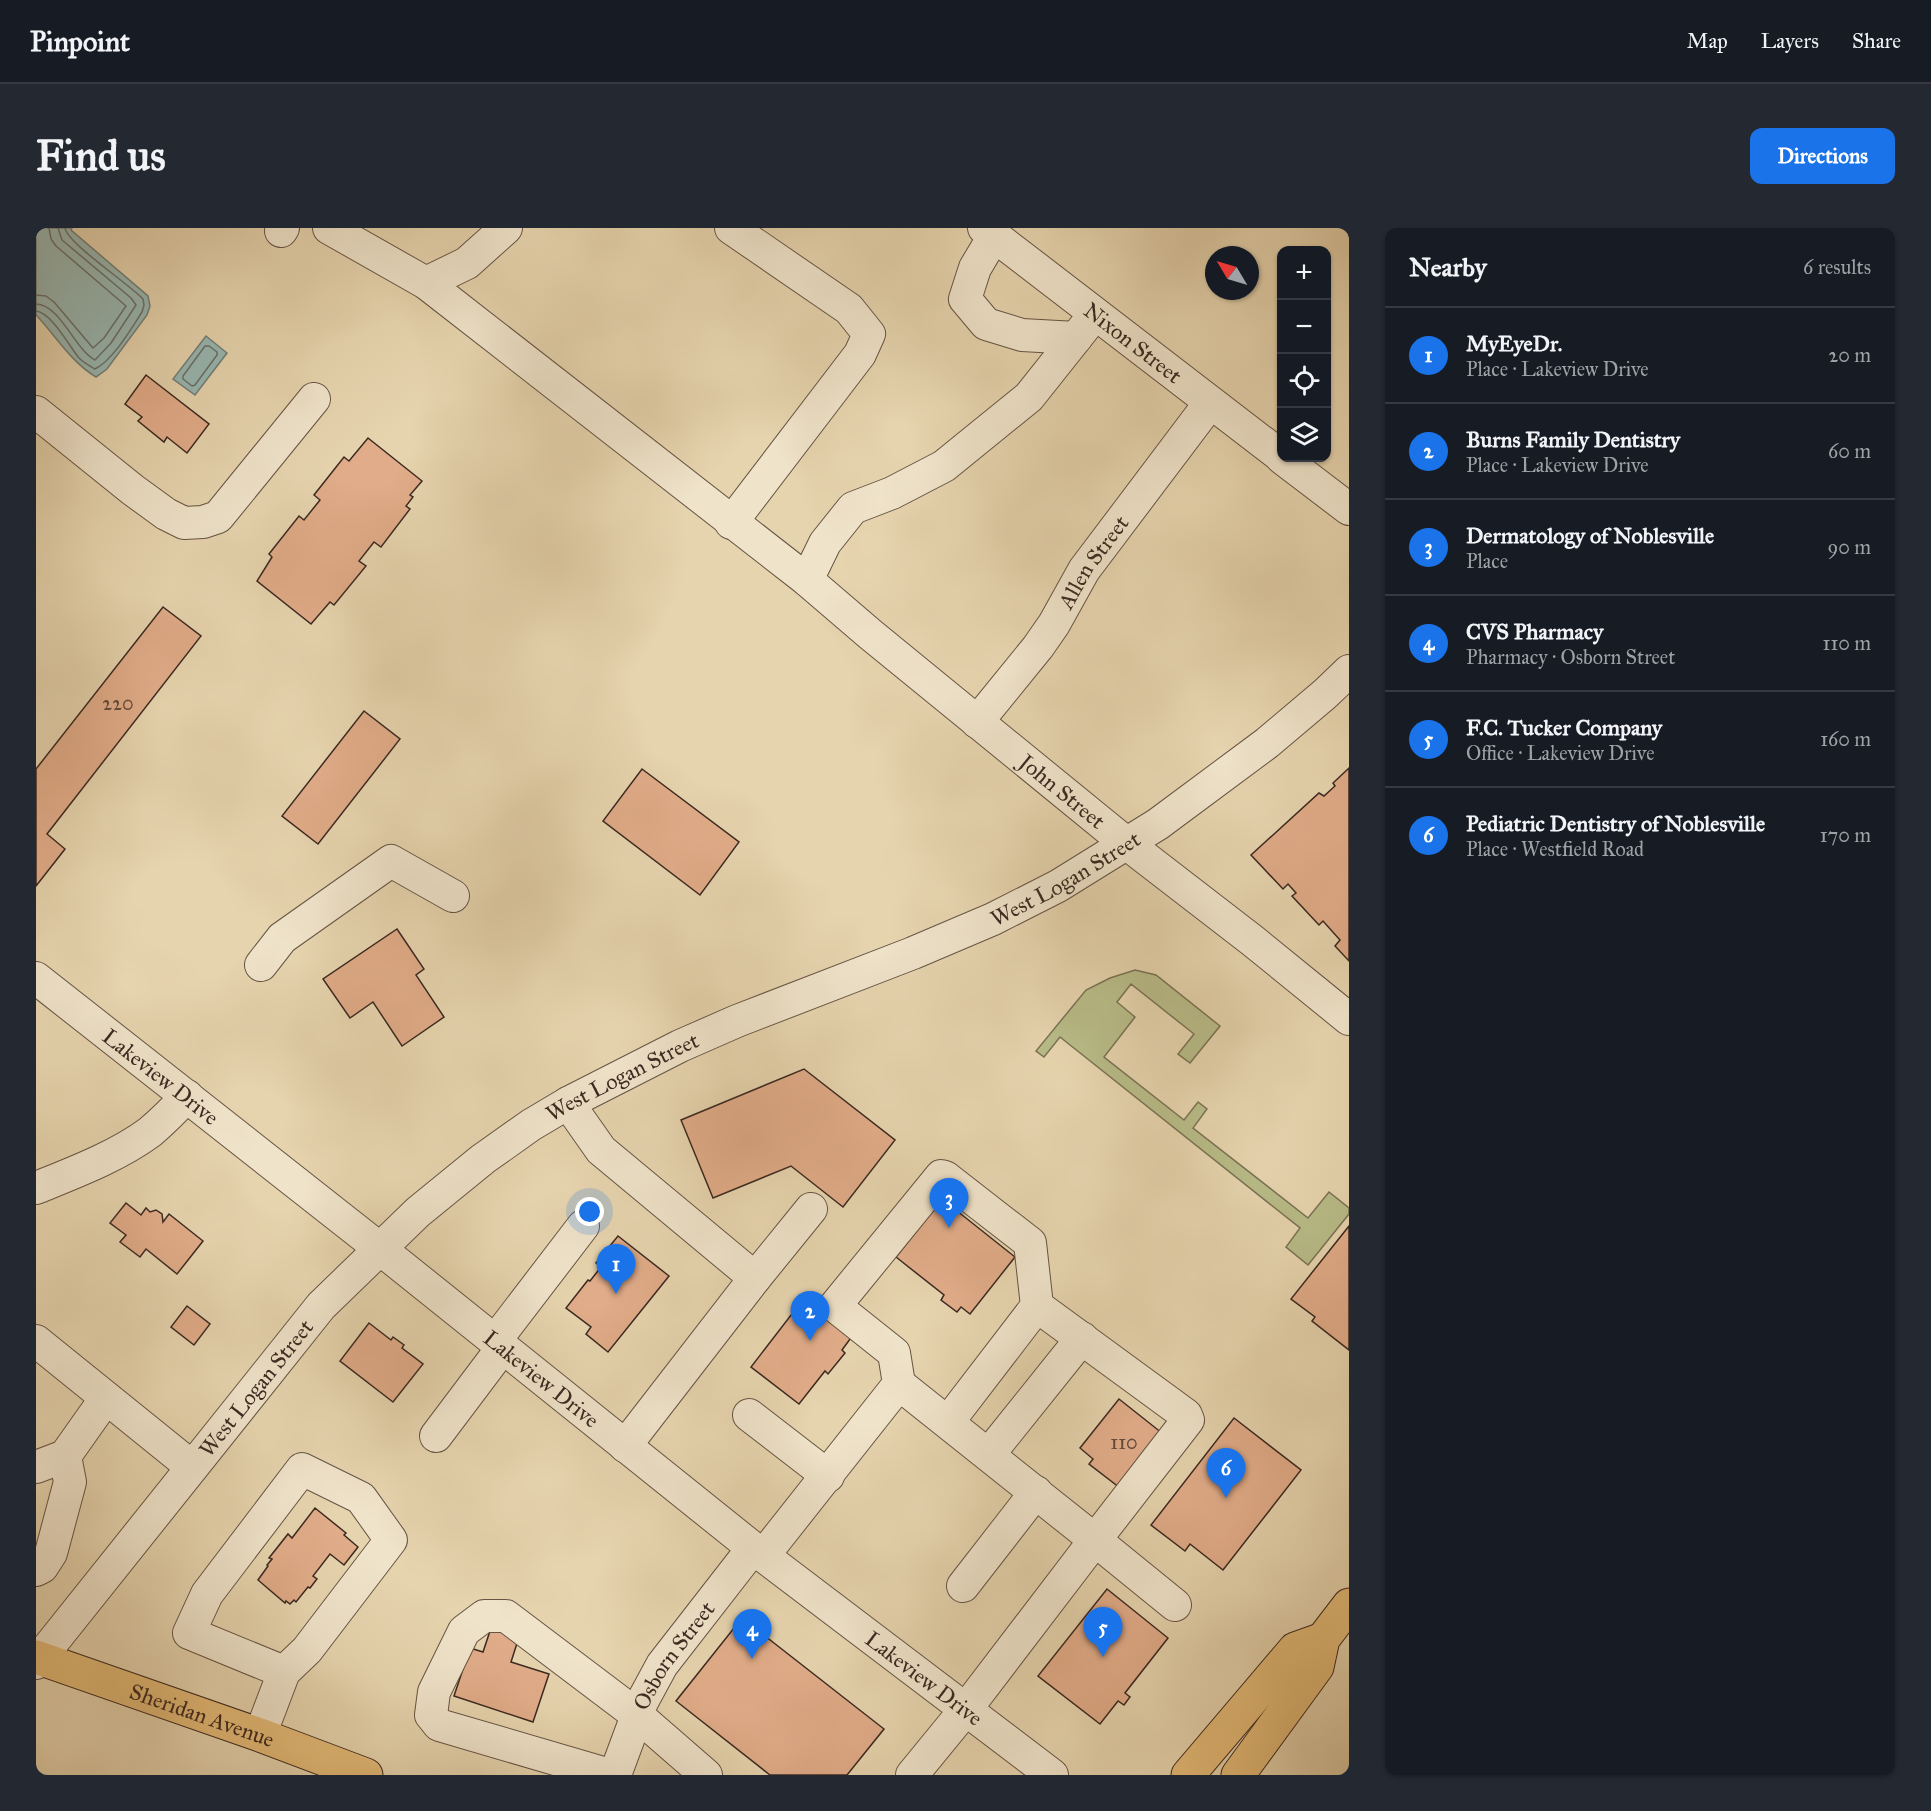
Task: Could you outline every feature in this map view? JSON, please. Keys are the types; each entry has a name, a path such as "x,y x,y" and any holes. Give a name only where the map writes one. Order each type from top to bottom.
{"main road":[{"path":"1238,1775 1317,1667 1323,1639 1349,1605"},
{"path":"1188,1775 1295,1649 1323,1639"},
{"name":"Sheridan Avenue","path":"37,1660 260,1735 366,1775"}],"street":[{"name":"John Street","path":"329,228 377,241 426,283 807,580 1126,843 1349,1019"},
{"path":"426,283 467,263 506,228"},
{"path":"731,228 849,309 869,334 860,354 731,523"},
{"path":"989,232 965,299 986,324 1022,335 1085,326"},
{"name":"Nixon Street","path":"989,232 1085,326 1210,403 1277,454"},
{"path":"807,580 825,543 853,508 892,493 944,466 1029,397 1085,326"},
{"path":"36,412 133,490 166,514 184,523 203,522 218,517 314,399"},
{"name":"Allen Street","path":"977,722 1038,647 1054,624 1084,570 1210,403"},
{"name":"Nixon Street","path":"1287,462 1349,509"},
{"name":"West Logan Street","path":"37,1660 321,1306 418,1212 483,1159 531,1125 568,1103 680,1046 737,1021 913,953 993,919 1058,886 1158,824 1267,743 1349,671"},
{"path":"261,965 282,938 391,861 453,896"},
{"name":"Lakeview Drive","path":"36,978 380,1248 758,1552 1052,1775"},
{"path":"36,1188 95,1164 148,1133 187,1096"},
{"path":"568,1103 601,1150 755,1278"},
{"path":"948,1422 1037,1306 1030,1243 941,1176 835,1306 894,1353 899,1384 1175,1605"},
{"path":"625,1446 811,1209"},
{"path":"436,1436 582,1226"},
{"path":"912,1775 966,1709 1188,1420 1186,1415 1037,1306"},
{"path":"989,1454 1082,1338"},
{"path":"36,1341 192,1467"},
{"name":"Osborn Street","path":"615,1775 637,1715 662,1665 758,1552 828,1476 899,1384"},
{"path":"36,1570 42,1567 51,1553 70,1482 44,1463 106,1398"},
{"path":"749,1415 828,1476"},
{"path":"260,1735 284,1672 307,1650 391,1540 361,1498 302,1469 207,1594 189,1633 284,1672"},
{"path":"963,1586 1036,1492"},
{"path":"610,1775 439,1725 431,1715 434,1692 464,1631 484,1616 506,1616 637,1715 706,1775"}],"green space":[{"path":"1135,970 1156,975 1220,1026 1190,1063 1178,1054 1194,1034 1131,984 1117,1002 1135,1017 1104,1057 1184,1120 1198,1102 1207,1109 1193,1128 1308,1218 1329,1192 1349,1208 1349,1214 1308,1265 1286,1247 1300,1228 1060,1037 1044,1057 1036,1051 1086,990 1110,978"}],"water":[{"path":"36,228 72,228 71,230 148,296 150,306 147,315 107,369 96,377 71,356 36,315"},
{"path":"206,336 227,353 195,395 173,379"}],"building":[{"path":"146,375 209,424 187,453 167,437 164,442 138,421 142,417 125,404"},
{"path":"368,438 422,481 410,495 413,497 406,506 410,509 381,547 374,542 359,561 366,566 334,605 330,602 311,624 257,581 272,557 269,554 299,516 304,520 320,500 314,495 344,457 349,461"},
{"path":"163,607 201,636 47,834 65,849 36,886 36,769"},
{"path":"364,711 400,739 318,844 282,816"},
{"path":"1349,768 1349,961 1335,946 1340,940 1323,921 1319,925 1292,896 1296,893 1288,884 1283,889 1251,855 1319,793 1324,796 1335,786 1333,783"},
{"path":"642,769 739,842 700,895 603,821"},
{"path":"397,929 424,969 416,975 444,1017 402,1046 373,1002 350,1018 323,979"},
{"path":"804,1069 895,1140 843,1207 791,1166 713,1198 681,1120"},
{"path":"942,1199 1015,1257 970,1314 961,1307 957,1312 941,1300 944,1295 896,1257"},
{"path":"126,1203 141,1215 146,1208 150,1212 156,1210 162,1214 163,1222 169,1214 203,1241 177,1274 146,1249 140,1257 120,1242 126,1235 110,1223"},
{"path":"1349,1226 1349,1350 1312,1321 1315,1317 1291,1299"},
{"path":"618,1236 669,1276 608,1352 586,1334 591,1327 566,1308 601,1267 596,1263"},
{"path":"808,1293 856,1331 842,1350 845,1353 828,1374 825,1371 799,1404 751,1367"},
{"path":"187,1306 210,1324 194,1345 171,1327"},
{"path":"369,1323 391,1340 393,1337 404,1345 402,1348 423,1364 393,1402 340,1361"},
{"path":"1119,1399 1167,1437 1124,1491 1089,1464 1093,1459 1080,1448"},
{"path":"1234,1418 1301,1470 1223,1570 1190,1544 1185,1551 1151,1525"},
{"path":"315,1508 346,1533 344,1535 358,1547 344,1565 330,1554 313,1576 317,1579 310,1588 308,1587 296,1602 294,1600 290,1604 286,1601 285,1603 258,1580 272,1559 269,1558 288,1534 292,1538"},
{"path":"1107,1589 1168,1638 1125,1693 1130,1697 1124,1705 1118,1701 1100,1724 1038,1676"},
{"path":"742,1618 884,1729 847,1775 770,1775 676,1701"},
{"path":"492,1625 520,1634 511,1662 549,1674 533,1722 454,1696 470,1648 483,1652"}],"place":[{"name":"Dermatology of Noblesville","path":"949,1228"},
{"name":"MyEyeDr.","path":"616,1294"},
{"name":"Burns Family Dentistry","path":"810,1341"},
{"name":"Pediatric Dentistry of Noblesville","path":"1226,1498"},
{"name":"F.C. Tucker Company","path":"1103,1657"},
{"name":"CVS Pharmacy","path":"752,1659"}]}
